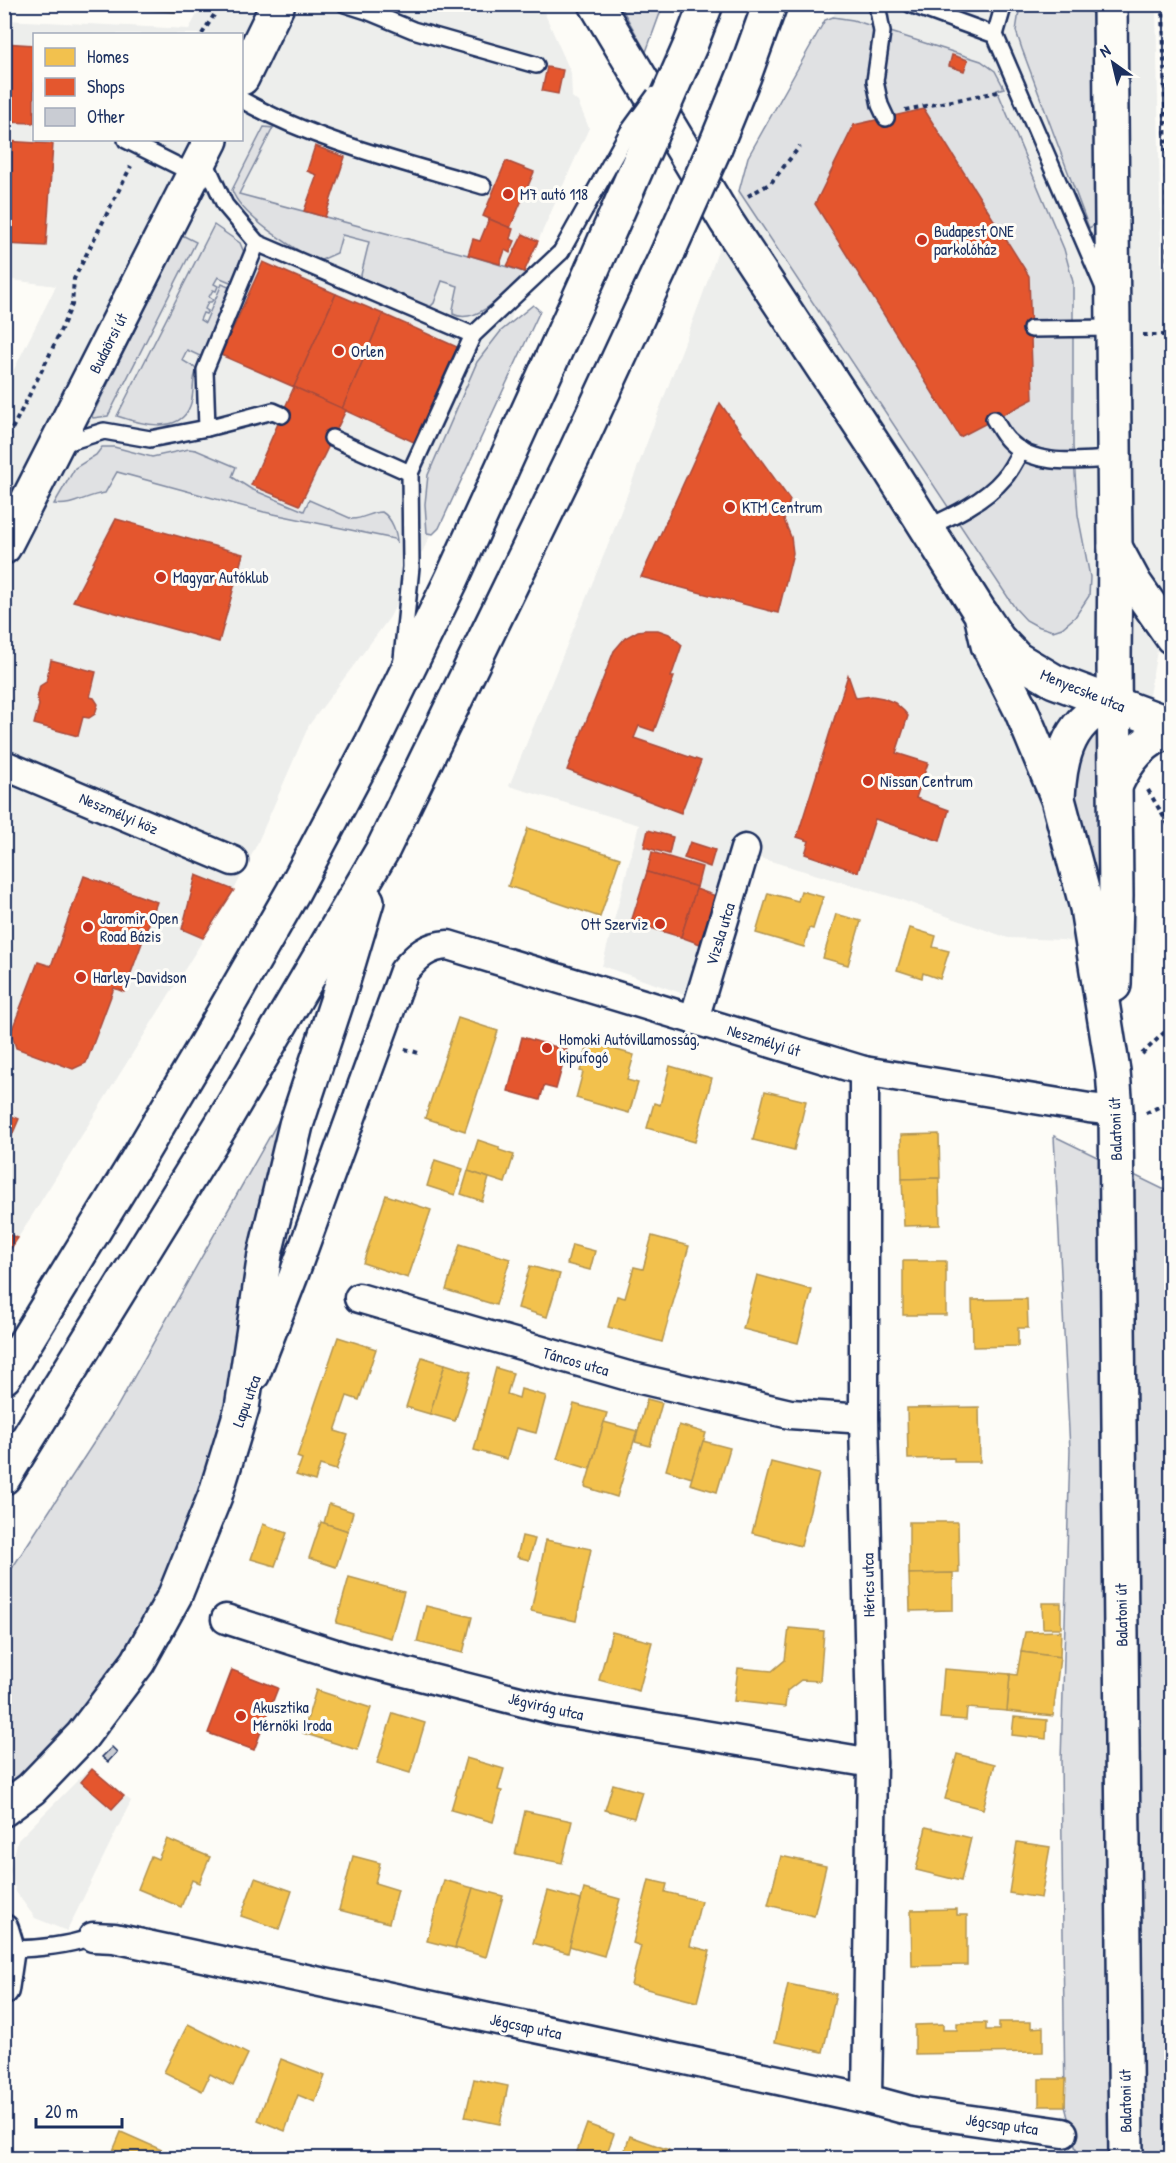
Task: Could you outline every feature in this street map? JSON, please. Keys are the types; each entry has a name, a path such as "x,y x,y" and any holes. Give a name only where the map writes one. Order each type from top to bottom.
{"main road":[{"path":"244,68 278,4"},
{"name":"Menyecske utca","path":"596,4 726,221 890,468 998,639 1017,659 1054,681 1172,725"},
{"path":"4,1377 204,1047 293,891 371,745 451,581 592,270 690,46 706,4"},
{"path":"1110,4 1122,324 1114,459 1114,703 1116,896 1124,1066"},
{"path":"4,1477 225,1119 382,851 573,458 715,147 775,5"},
{"name":"Budaörsi út","path":"4,547 203,157"},
{"path":"1115,548 1135,584 1172,637"},
{"path":"981,614 988,645 1021,710 1058,799 1088,908 1124,1066"},
{"path":"1058,799 1059,770 1070,740 1080,725 1092,714 1114,703"},
{"path":"1115,786 1124,766 1134,754 1158,736 1172,731"},
{"path":"242,1408 265,1254 296,1125 337,1002 382,851"},
{"name":"Balatoni út","path":"1124,1066 1116,1111 1126,2158"},
{"name":"Lapu utca","path":"4,1809 31,1789 82,1736 138,1662 175,1595 215,1496 242,1408"}],"street":[{"name":"Neszmélyi köz","path":"4,765 233,861"},
{"name":"Vizsla utca","path":"694,1019 745,849"},
{"name":"Neszmélyi út","path":"420,953 435,945 448,945 864,1071 1116,1111"},
{"name":"Lapu utca","path":"242,1408 293,1277 404,971 420,953"},
{"name":"Hérics utca","path":"864,1071 864,1419 872,1763 867,2099"},
{"name":"Táncos utca","path":"359,1298 651,1381 790,1414 864,1419"},
{"name":"Jégvirág utca","path":"226,1619 345,1657 559,1711 872,1763"},
{"name":"Jégcsap utca","path":"93,1937 125,1941 867,2099 915,2112 1063,2133"},
{"path":"4,1990 7,1939"}],"lane":[{"path":"345,4 367,10 413,30 536,65"},
{"path":"877,4 882,32 875,81 885,118"},
{"path":"910,4 995,35"},
{"path":"1004,4 995,35 1122,324 1031,329"},
{"path":"400,687 411,567 410,474 473,335 561,252 628,132 690,46"},
{"path":"243,101 278,120 365,150 483,186"},
{"path":"128,141 140,147 203,157 225,205 257,243 473,335"},
{"path":"207,429 205,370 257,243"},
{"path":"56,446 104,431 150,439 207,429 273,411 282,415"},
{"path":"994,419 1005,437 1021,450 1041,458 1055,460 1114,459"},
{"path":"332,438 410,474"},
{"path":"926,528 950,517 996,487 1012,468 1021,450"},
{"name":"Jégcsap utca","path":"7,1939 45,1948 69,1945 93,1937"}],"path":[{"path":"203,33 221,4"},
{"path":"1163,4 1172,476"},
{"path":"903,114 902,110 1018,89"},
{"path":"747,197 771,183 800,146"},
{"path":"4,445 72,305 75,279 140,147"},
{"path":"1122,324 1170,335"},
{"path":"1124,1066 1172,1025"}],"shaded area":[{"path":"202,5 541,5 571,73 572,97 578,102 589,128 524,272 478,439 390,617 309,725 257,844 234,890 5,1259 5,387 56,286 5,279 5,20 189,29"},
{"path":"620,5 663,5 646,52"},
{"path":"837,5 1156,5 1168,590 1131,795 1137,953 1062,940 1008,938 899,899 730,849 687,995 602,966 639,825 509,786 610,540 703,294 739,191 748,157 825,20 833,17"},
{"path":"1020,5 1095,5 1096,224 1089,228 1016,31"},
{"path":"833,17 853,20 981,61 995,71 1004,88 997,90 1064,249 1073,282 1073,446 1078,515 1090,577 1089,596 1075,617 1062,628 1053,631 1037,626 1026,620 1015,608 739,191 748,157 825,20"},
{"path":"264,127 273,128 239,194 527,273 493,304 472,315 462,317 453,314 458,286 442,281 434,303 424,307 360,279 369,242 342,235 337,253 317,262 257,221 237,200 232,190"},
{"path":"214,225 240,243 246,257 235,284 218,277 214,284 218,286 209,297 213,300 208,302 205,309 208,311 206,314 203,313 200,320 205,323 222,284 233,289 202,357 187,350 182,360 197,369 190,406 185,415 168,424 146,424 117,416"},
{"path":"182,235 196,242 108,416 93,418 92,416"},
{"path":"533,305 540,311 439,528 433,534 427,533 425,504 428,475 477,362 501,331"},
{"path":"102,447 114,447 152,457 189,449 196,450 236,467 232,477 251,489 304,511 309,500 352,519 382,512 393,526 397,543 394,539 264,512 117,472 105,493 67,504 54,504 75,468 96,455"},
{"path":"1092,734 1099,737 1105,920 1074,812 1074,763"},
{"path":"324,1040 242,1408 175,1595 5,1809 5,1579 117,1407"},
{"path":"1054,1136 1171,1193 1171,2158 1078,2158 1065,2106 1061,1761 1070,1450"},
{"path":"90,1768 131,1801 67,1931 35,1918 16,1892 10,1870 18,1840"}],"building: Homes":[{"path":"134,4 175,4 175,12 133,9"},
{"path":"528,828 620,858 600,917 508,886"},
{"path":"801,891 823,897 813,929 809,928 804,947 756,933 768,893 798,901"},
{"path":"836,914 861,921 848,965 823,958"},
{"path":"910,928 936,936 933,947 949,951 940,979 923,973 922,978 897,970"},
{"path":"458,1018 498,1031 465,1131 425,1118"},
{"path":"589,1042 634,1055 627,1080 638,1083 629,1113 576,1098 583,1072 580,1071"},
{"path":"670,1066 712,1078 695,1142 647,1128 654,1103 660,1105"},
{"path":"765,1091 806,1101 794,1150 753,1140"},
{"path":"939,1134 940,1178 902,1179 901,1135"},
{"path":"478,1140 514,1155 505,1183 468,1171"},
{"path":"435,1160 463,1169 455,1195 427,1186"},
{"path":"468,1171 489,1178 482,1201 461,1194"},
{"path":"939,1178 940,1225 904,1226 902,1179"},
{"path":"386,1195 431,1210 408,1278 363,1263"},
{"path":"652,1236 689,1246 662,1342 608,1327 617,1296 625,1298 634,1267 643,1269"},
{"path":"460,1244 510,1259 496,1305 446,1290"},
{"path":"572,1245 595,1251 590,1270 567,1264"},
{"path":"903,1261 946,1261 946,1315 903,1315"},
{"path":"530,1266 560,1274 547,1317 518,1308"},
{"path":"757,1275 812,1290 798,1343 743,1329"},
{"path":"1027,1299 1028,1328 1018,1328 1018,1346 973,1347 972,1300"},
{"path":"338,1337 376,1349 359,1400 347,1396 335,1431 348,1435 336,1470 320,1465 315,1481 296,1475 302,1459 297,1457"},
{"path":"422,1357 445,1364 430,1414 406,1407"},
{"path":"445,1364 471,1372 455,1421 430,1414"},
{"path":"496,1368 513,1373 507,1394 519,1398 521,1389 546,1396 536,1433 516,1428 507,1459 474,1450"},
{"path":"647,1399 662,1403 650,1446 635,1442"},
{"path":"574,1404 607,1413 590,1469 557,1459"},
{"path":"979,1407 980,1462 954,1462 954,1458 908,1459 907,1408"},
{"path":"604,1422 637,1431 617,1497 585,1487"},
{"path":"679,1425 706,1433 692,1478 666,1470"},
{"path":"703,1441 730,1448 717,1492 690,1484"},
{"path":"771,1462 819,1474 801,1546 752,1533"},
{"path":"329,1504 353,1512 348,1531 324,1523"},
{"path":"321,1522 348,1531 336,1567 309,1558"},
{"path":"909,1522 958,1522 959,1573 909,1574"},
{"path":"263,1524 287,1533 275,1566 251,1559"},
{"path":"522,1536 535,1539 529,1560 517,1557"},
{"path":"546,1540 591,1549 576,1621 531,1611"},
{"path":"953,1573 953,1610 910,1611 909,1574"},
{"path":"349,1577 404,1592 391,1638 336,1623"},
{"path":"1042,1603 1061,1603 1061,1628 1043,1628"},
{"path":"426,1606 472,1617 463,1653 417,1642"},
{"path":"789,1628 824,1631 820,1681 801,1680 787,1691 785,1707 734,1701 738,1668 772,1671 785,1660"},
{"path":"1061,1631 1060,1657 1021,1652 1025,1632"},
{"path":"612,1632 652,1642 639,1691 599,1680"},
{"path":"1021,1652 1060,1657 1053,1716 1007,1711 1010,1674 1017,1675"},
{"path":"944,1669 1010,1674 1007,1711 967,1708 966,1720 940,1718"},
{"path":"316,1690 371,1708 357,1750 303,1733"},
{"path":"393,1713 425,1723 410,1773 377,1763"},
{"path":"1014,1717 1047,1720 1046,1739 1012,1735"},
{"path":"957,1754 995,1764 983,1809 945,1799"},
{"path":"466,1758 504,1769 498,1790 502,1791 493,1822 451,1810"},
{"path":"613,1784 642,1792 634,1818 605,1810"},
{"path":"525,1811 572,1821 562,1863 515,1854"},
{"path":"926,1827 971,1838 961,1881 916,1870"},
{"path":"167,1839 210,1857 199,1883 192,1880 181,1907 138,1889 151,1856 158,1859"},
{"path":"1017,1842 1050,1847 1041,1898 1009,1893"},
{"path":"353,1856 380,1863 375,1883 398,1890 389,1923 339,1910"},
{"path":"781,1856 826,1866 814,1916 768,1905"},
{"path":"255,1878 292,1891 279,1929 241,1916"},
{"path":"444,1880 473,1888 455,1948 427,1941"},
{"path":"649,1880 667,1884 665,1892 701,1901 690,1946 710,1951 697,2002 631,1985 641,1946 633,1943"},
{"path":"473,1888 503,1896 486,1957 455,1948"},
{"path":"584,1889 620,1899 604,1956 569,1946"},
{"path":"548,1891 581,1900 568,1953 533,1943"},
{"path":"957,1909 957,1915 967,1915 967,1965 912,1966 911,1910"},
{"path":"788,1984 836,1994 823,2052 775,2042"},
{"path":"999,2022 1031,2022 1031,2028 1043,2027 1043,2052 915,2054 915,2025 943,2024 943,2030 957,2030 957,2023 986,2023 986,2030 999,2030"},
{"path":"188,2024 248,2054 233,2086 210,2074 202,2091 164,2072"},
{"path":"281,2059 325,2076 315,2102 298,2095 285,2131 258,2120"},
{"path":"474,2079 508,2086 500,2124 465,2117"},
{"path":"1039,2079 1066,2079 1065,2106 1039,2106"},
{"path":"587,2124 614,2134 605,2158 575,2157"},
{"path":"121,2132 171,2154 169,2158 110,2158"},
{"path":"630,2136 669,2150 666,2158 622,2158"}],"building: Shops":[{"path":"4,43 33,45 33,123 4,122"},
{"path":"952,55 968,60 964,71 949,66"},
{"path":"547,67 563,70 558,94 542,91"},
{"name":"Budapest ONE parkolóház","path":"924,109 1029,276 1033,399 960,437 815,204 854,125"},
{"path":"4,141 53,144 46,246 4,244"},
{"path":"315,146 345,157 325,217 304,211 317,175 307,171"},
{"name":"M7 autó 118","path":"506,161 534,172 510,228 483,216"},
{"path":"489,219 513,229 510,239 515,241 510,253 505,250 500,264 468,255 473,239 480,241"},
{"path":"523,234 538,241 524,272 507,266"},
{"path":"263,262 336,294 294,387 221,355"},
{"name":"Orlen","path":"336,294 383,314 342,409 294,387"},
{"path":"383,314 459,348 416,443 342,409"},
{"path":"294,387 346,410 300,505 251,485"},
{"name":"KTM Centrum","path":"720,403 790,500 784,520 791,537 793,553 778,613 641,577"},
{"name":"Magyar Autóklub","path":"116,519 243,554 219,642 73,601"},
{"path":"645,630 658,630 669,634 682,645 671,677 674,677 654,731 639,726 634,738 701,761 681,813 567,770 614,651 625,638"},
{"path":"51,660 96,672 90,697 94,698 98,704 95,714 89,718 83,717 78,736 34,724 39,705 37,698 40,686 46,682"},
{"name":"Nissan Centrum","path":"848,675 856,698 872,696 883,698 895,703 908,716 896,753 928,763 916,798 949,810 940,841 875,819 858,872 805,854 809,841 797,837"},
{"path":"648,830 673,837 669,854 644,847"},
{"path":"690,842 715,850 710,867 684,858"},
{"path":"652,852 702,867 697,887 647,872"},
{"path":"647,872 697,887 681,937 631,922"},
{"path":"196,875 234,890 203,938 182,929"},
{"name":"Harley-Davidson","path":"84,876 157,902 124,992 114,988 86,1063 73,1069 16,1048 11,1032 38,962 51,966"},
{"path":"696,889 716,896 700,944 681,937"},
{"path":"522,1037 567,1050 556,1089 544,1086 540,1100 508,1091"},
{"path":"4,1113 19,1119 4,1154"},
{"path":"4,1233 18,1238 4,1259"},
{"name":"Akusztika Mérnöki Iroda","path":"232,1670 278,1688 254,1750 208,1733"},
{"path":"92,1769 124,1796 112,1809 81,1782"}],"building: Other":[{"path":"112,1747 117,1752 108,1762 102,1757"}],"place":[{"name":"M7 autó 118","path":"508,194"},
{"name":"Budapest ONE parkolóház","path":"922,240"},
{"name":"Orlen","path":"339,351"},
{"name":"KTM Centrum","path":"730,507"},
{"name":"Magyar Autóklub","path":"161,577"},
{"name":"Nissan Centrum","path":"868,781"},
{"name":"Ott Szerviz","path":"660,924"},
{"name":"Jaromir Open Road Bázis","path":"88,927"},
{"name":"Harley-Davidson","path":"81,977"},
{"name":"Homoki Autóvillamosság, kipufogó","path":"547,1048"},
{"name":"Akusztika Mérnöki Iroda","path":"241,1716"}]}
